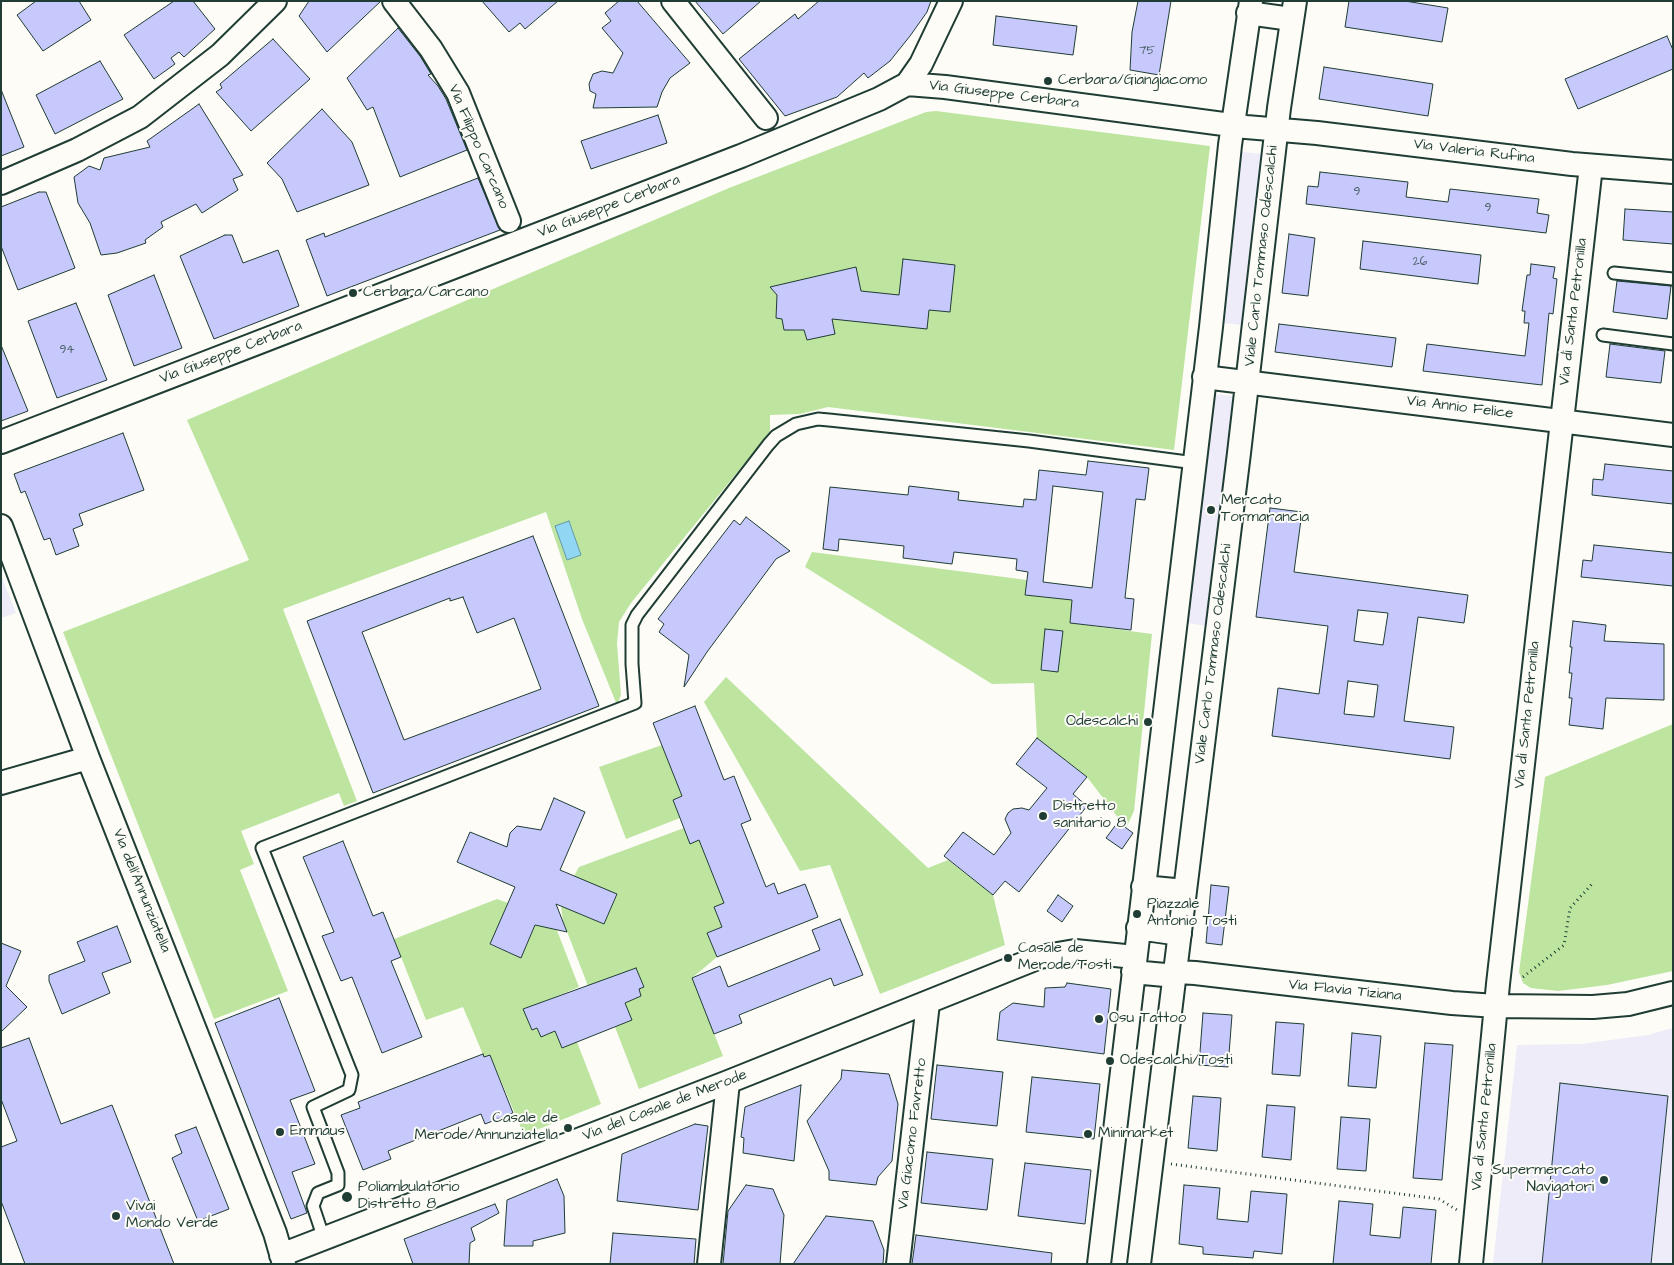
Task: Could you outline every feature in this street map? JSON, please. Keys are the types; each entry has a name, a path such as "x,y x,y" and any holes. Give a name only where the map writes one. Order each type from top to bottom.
{"street":[{"path":"1,183 77,150 140,117 220,56 275,1"},
{"name":"Via Filippo Carcano","path":"394,1 432,49 460,98 509,221"},
{"path":"673,1 766,118"},
{"path":"907,84 921,64 951,1"},
{"name":"Viale Carlo Tommaso Odescalchi","path":"1143,887 1195,463 1233,125 1250,7 1293,10 1276,129 1185,891"},
{"name":"Via Giuseppe Cerbara","path":"1,442 741,156 879,99 907,84 944,87 1233,125"},
{"name":"Viale Carlo Tommaso Odescalchi","path":"1233,125 1276,129"},
{"name":"Via Valeria Rufina","path":"1276,129 1591,166 1673,172"},
{"name":"Via di Santa Petronilla","path":"1471,1264 1496,1006 1591,166"},
{"name":"Viale Carlo Tommaso Odescalchi","path":"1204,377 1247,382"},
{"name":"Via Annio Felice","path":"1247,382 1673,434"},
{"name":"Via dell'Annunziatella","path":"1,526 88,758 211,1068 274,1233 282,1259"},
{"path":"1,783 88,758"},
{"path":"1099,1264 1143,887 1185,891 1180,934 1185,973 1151,1162 1139,1264"},
{"path":"1138,928 1180,934"},
{"name":"Via del Casale de Merode","path":"282,1259 324,1239 728,1082 1049,954 1075,951 1134,964"},
{"path":"1134,964 1165,976 1185,973"},
{"name":"Via Flavia Tiziana","path":"1185,973 1452,1003 1496,1006 1593,1008 1628,1004 1673,993"},
{"name":"Via Giacomo Favretto","path":"898,1264 928,1003"},
{"path":"709,1264 728,1082"}],"lane":[{"path":"1614,273 1673,279"},
{"path":"1603,335 1673,344"},
{"path":"324,1239 313,1206 318,1193 338,1185 338,1174 313,1107 348,1090 352,1075 262,848 636,703 632,625 637,615 768,445 780,432 796,424 818,419 829,420 1029,441 1195,463"}],"path":[{"path":"1523,977 1564,945 1570,908 1592,884"},
{"path":"1151,1162 1439,1198 1463,1213"}],"shaded area":[{"path":"1242,152 1263,154 1243,325 1222,323"},
{"name":"Mercato Tormarancia","path":"1213,394 1234,396 1208,626 1187,623"},
{"path":"1,575 16,613 1,618"},
{"path":"1673,1028 1673,1264 1493,1264 1517,1045 1581,1044 1648,1035"}],"green space":[{"path":"936,111 1210,146 1174,450 828,407 800,414 770,415 770,432 631,603 619,622 617,643 621,695 617,705 582,619 546,512 283,609 357,801 344,806 339,793 241,831 254,864 240,870 288,991 214,1019 63,632 249,560 187,420 729,188 926,112"},
{"path":"812,552 1027,580 1025,595 1072,600 1070,623 1152,634 1134,811 1126,828 1087,777 1037,738 1034,683 992,684 805,567"},
{"path":"726,677 928,868 948,860 993,895 1005,945 880,994 830,865 800,871 704,702"},
{"path":"1673,724 1673,971 1607,985 1558,991 1531,988 1523,983 1519,972 1545,777"},
{"path":"662,745 682,796 673,800 680,818 626,839 599,767"},
{"path":"684,828 699,840 724,903 714,907 722,927 707,933 717,957 692,978 723,1056 639,1089 615,1027 632,1020 625,1003 641,996 639,989 644,987 636,968 588,986 563,921 561,906 604,924 617,895 574,876 579,867"},
{"path":"497,899 508,903 490,945 521,958 539,916 546,927 556,928 579,987 524,1010 532,1030 537,1028 541,1037 555,1031 562,1048 577,1042 601,1104 524,1135 490,1055 484,1057 463,1007 426,1020 394,939"}],"water":[{"path":"569,521 581,555 567,560 555,526"}],"building":[{"path":"36,1 79,1 91,20 43,51 17,15"},
{"path":"174,1 193,1 215,29 184,57 179,52 171,58 175,64 154,79 124,35"},
{"path":"309,1 381,1 327,52 299,16"},
{"path":"482,1 558,1 525,29 520,23 509,32"},
{"path":"619,1 637,1 690,63 670,78 662,92 657,107 593,108 596,94 590,91 589,84 593,74 602,71 613,73 623,53 602,28 611,21 605,13"},
{"path":"695,1 761,1 723,34"},
{"path":"819,1 931,1 927,12 890,61 868,78 864,73 837,97 785,116 739,59 795,14 798,19"},
{"path":"1138,1 1171,1 1159,75 1130,70 1132,32"},
{"path":"1349,1 1405,1 1448,8 1442,42 1345,27"},
{"path":"996,16 1077,26 1073,55 993,45"},
{"path":"398,28 420,56 431,74 428,75 446,99 467,150 400,177 373,107 367,110 347,78"},
{"path":"1667,36 1673,50 1673,69 1578,109 1565,79"},
{"path":"273,39 310,79 251,131 216,92 222,88 220,84"},
{"path":"100,61 123,99 55,134 36,95"},
{"path":"1324,67 1433,84 1428,116 1319,99"},
{"path":"1,93 24,147 1,156"},
{"path":"199,104 243,175 233,179 238,190 202,213 196,204 161,222 163,227 145,240 146,243 117,253 101,255 90,223 78,203 74,177 89,166 100,170 104,158 150,147 147,141"},
{"path":"322,109 352,142 369,185 297,212 282,179 267,163"},
{"path":"658,115 667,143 591,169 581,141"},
{"path":"1320,172 1408,182 1406,197 1448,202 1450,189 1539,199 1537,213 1549,215 1546,233 1306,204 1308,186 1318,187"},
{"path":"478,178 500,230 327,296 306,240 324,233 325,237"},
{"path":"39,192 46,192 75,268 18,290 1,246 1,207"},
{"path":"1625,209 1673,212 1673,244 1623,240"},
{"path":"1289,234 1315,238 1308,296 1282,293"},
{"path":"225,235 232,235 243,263 278,250 299,306 214,339 180,256"},
{"path":"1363,241 1481,255 1478,284 1360,269"},
{"path":"903,259 955,265 950,312 929,310 927,329 832,319 835,334 807,340 804,330 784,330 782,319 776,318 777,295 770,287 856,267 861,291 899,295"},
{"path":"1531,264 1555,267 1553,278 1557,279 1553,314 1549,313 1542,385 1423,371 1427,344 1525,356 1529,323 1524,323 1525,311 1522,311 1527,275 1530,275"},
{"path":"154,275 182,348 134,366 108,295"},
{"path":"1617,281 1671,286 1667,319 1613,312"},
{"path":"76,303 107,380 57,398 28,321"},
{"path":"1279,324 1396,338 1392,367 1275,352"},
{"path":"1610,344 1665,351 1661,383 1606,377"},
{"path":"1,345 28,411 1,421"},
{"path":"123,433 144,490 79,514 83,525 73,529 79,546 56,555 50,538 44,540 25,491 21,493 14,474"},
{"path":"1088,461 1149,468 1145,500 1136,499 1125,598 1134,599 1131,630 1070,623 1072,600 1025,595 1028,572 1016,570 1017,559 954,552 952,564 903,558 904,546 839,539 838,551 823,549 830,487 908,495 909,486 959,492 958,500 1023,507 1024,499 1036,500 1039,470 1086,475","holes":["1053,486 1103,492 1092,588 1043,582"]},
{"path":"1605,464 1673,471 1673,504 1592,495 1593,479 1603,480"},
{"path":"1270,508 1302,512 1294,572 1468,595 1464,623 1418,617 1404,721 1454,727 1450,759 1272,736 1278,688 1319,694 1328,626 1256,617","holes":["1358,610 1388,613 1383,645 1354,641","1348,681 1378,685 1374,717 1344,714"]},
{"path":"746,517 790,551 776,559 707,652 684,687 689,655 659,632 664,624 658,619 734,520 740,525"},
{"path":"533,536 599,706 373,793 307,621","holes":["463,597 477,633 514,618 541,689 404,740 362,632 450,598 450,601"]},
{"path":"1594,545 1673,553 1673,586 1581,577 1583,560 1592,561"},
{"path":"1573,621 1606,625 1604,641 1664,644 1664,700 1606,698 1603,729 1569,725 1572,698 1569,698 1572,673 1569,673 1572,647 1570,647"},
{"path":"1045,629 1063,631 1058,672 1041,670"},
{"path":"695,706 724,780 734,776 751,820 741,824 766,887 774,883 778,894 805,884 818,917 717,957 707,933 722,927 714,907 724,903 699,840 690,844 673,800 682,796 653,723"},
{"name":"Distretto sanitario 8","path":"1037,738 1087,777 1073,794 1087,806 1019,892 1005,881 993,895 944,856 963,832 994,855 1011,833 1005,819 1008,813 1013,809 1022,808 1029,810 1047,788 1016,764"},
{"path":"554,798 585,812 560,870 617,894 604,924 556,904 567,932 535,925 521,958 490,944 515,887 457,862 470,832 507,847 510,833 517,826 541,830"},
{"path":"1118,822 1133,833 1122,849 1106,838"},
{"path":"343,841 373,916 383,912 401,957 391,961 422,1037 382,1053 352,977 341,981 322,936 334,932 303,857"},
{"path":"1211,885 1229,887 1222,945 1206,943"},
{"path":"1058,895 1073,906 1062,922 1047,911"},
{"path":"840,919 863,975 834,986 831,978 739,1015 742,1023 714,1034 692,978 720,966 728,987 820,950 812,930"},
{"path":"117,926 131,962 102,973 110,993 62,1014 49,981 49,975 85,961 77,942"},
{"path":"1,943 21,951 6,986 27,1007 1,1032"},
{"path":"636,968 644,987 639,989 641,996 625,1003 632,1020 562,1048 555,1031 541,1037 537,1028 532,1030 523,1009"},
{"path":"1067,983 1111,989 1104,1054 997,1040 1000,1012 1013,1003 1044,1007 1045,988 1065,987"},
{"name":"Emmaus","path":"279,998 315,1091 290,1100 315,1164 292,1172 307,1213 291,1219 215,1023"},
{"path":"1203,1013 1232,1015 1228,1067 1199,1065"},
{"path":"1276,1022 1304,1024 1300,1076 1272,1074"},
{"path":"1352,1033 1381,1036 1376,1088 1348,1086"},
{"path":"29,1038 61,1124 112,1105 174,1264 25,1264 1,1201 1,1147 17,1141 1,1099 1,1048"},
{"path":"1425,1043 1453,1045 1442,1180 1413,1178"},
{"path":"483,1054 484,1057 490,1055 513,1113 485,1124 481,1114 388,1151 391,1159 363,1170 341,1115 360,1108 358,1102"},
{"path":"937,1065 1003,1072 997,1126 931,1119"},
{"path":"842,1070 889,1074 898,1104 892,1161 878,1177 876,1185 829,1180 829,1171 807,1121 841,1079"},
{"path":"1032,1077 1100,1084 1094,1139 1026,1132"},
{"name":"Supermercato Navigatori","path":"1560,1083 1668,1096 1651,1264 1542,1264"},
{"path":"801,1085 794,1161 743,1153 744,1138 741,1137 745,1107"},
{"path":"1193,1096 1221,1098 1217,1151 1188,1148"},
{"path":"1267,1105 1295,1107 1291,1160 1262,1157"},
{"path":"1341,1117 1370,1119 1366,1171 1337,1169"},
{"path":"695,1124 708,1126 698,1210 617,1201 622,1154"},
{"path":"196,1127 229,1209 198,1221 172,1158 182,1153 175,1135"},
{"path":"927,1152 993,1159 987,1210 921,1203"},
{"path":"1025,1163 1091,1170 1085,1224 1018,1216"},
{"path":"557,1179 564,1196 565,1233 533,1241 533,1246 504,1246 507,1200"},
{"path":"746,1185 773,1189 784,1215 780,1264 723,1264 728,1211"},
{"path":"1184,1185 1220,1188 1217,1219 1248,1222 1251,1191 1287,1194 1282,1254 1254,1251 1253,1258 1203,1254 1203,1247 1179,1244"},
{"path":"1339,1201 1373,1204 1370,1235 1400,1238 1403,1207 1436,1210 1431,1264 1333,1264"},
{"path":"495,1204 499,1213 471,1228 475,1240 470,1243 469,1264 413,1264 404,1239"},
{"path":"826,1216 873,1221 884,1250 883,1264 793,1264"},
{"path":"613,1233 696,1239 694,1264 610,1264"},
{"path":"916,1235 1052,1253 1051,1264 912,1264"}],"place":[{"name":"Cerbara/Giangiacomo","path":"1048,81"},
{"name":"Cerbara/Carcano","path":"353,293"},
{"name":"Mercato Tormarancia","path":"1211,510"},
{"name":"Odescalchi","path":"1148,722"},
{"name":"Distretto sanitario 8","path":"1043,816"},
{"name":"Piazzale Antonio Tosti","path":"1137,914"},
{"name":"Casale de Merode/Tosti","path":"1008,958"},
{"name":"Osu Tattoo","path":"1099,1019"},
{"name":"Odescalchi/Tosti","path":"1110,1061"},
{"name":"Casale de Merode/Annunziatella","path":"568,1128"},
{"name":"Emmaus","path":"280,1132"},
{"name":"Minimarket","path":"1088,1134"},
{"name":"Supermercato Navigatori","path":"1604,1180"},
{"name":"Poliambulatorio Distretto 8","path":"347,1197"},
{"name":"Vivai Mondo Verde","path":"116,1216"}]}
